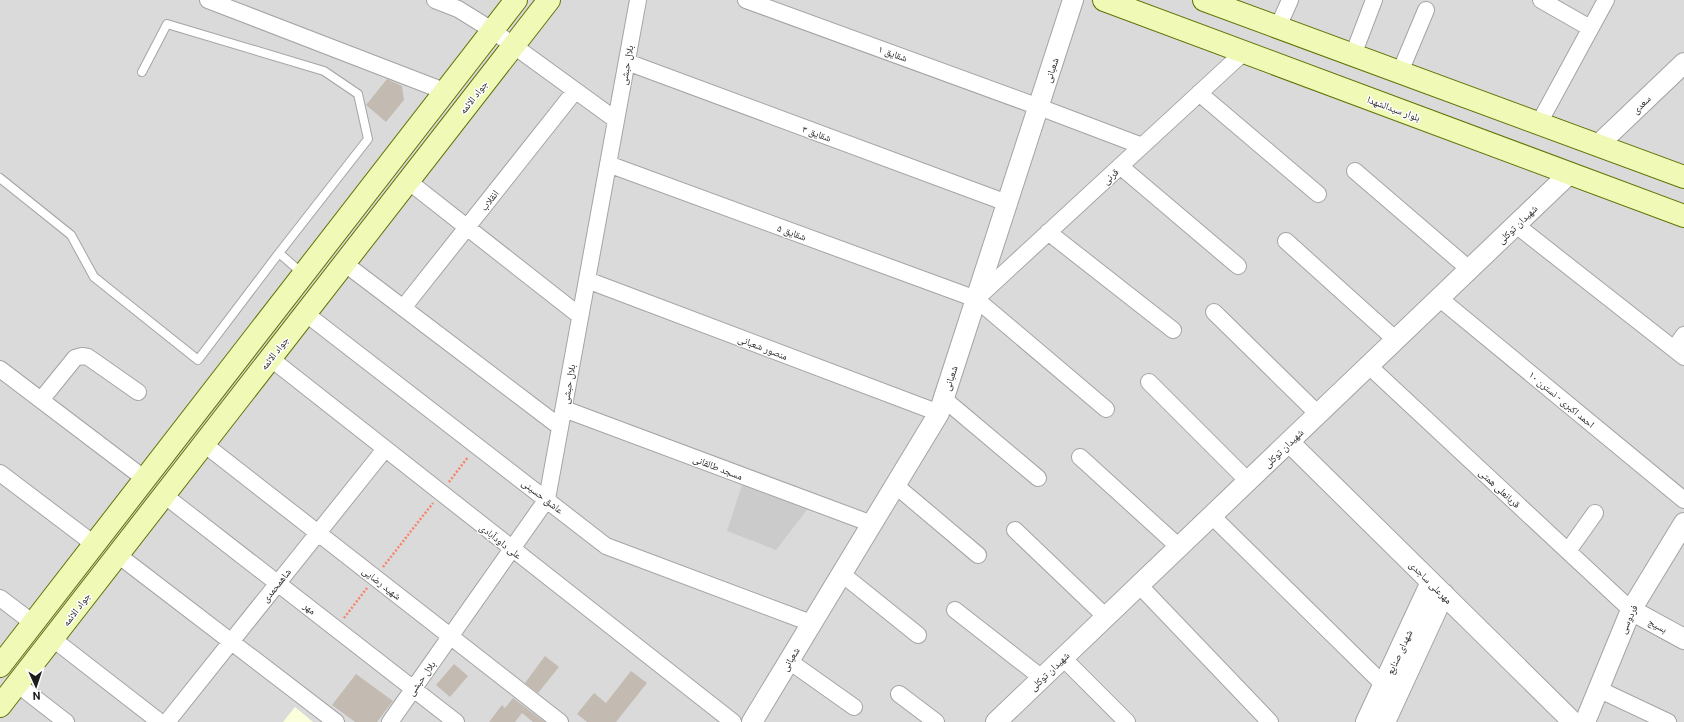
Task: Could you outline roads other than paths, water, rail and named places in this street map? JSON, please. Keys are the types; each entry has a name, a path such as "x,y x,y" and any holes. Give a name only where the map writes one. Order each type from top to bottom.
{"main road":[{"path":"0,666 516,0"},
{"name":"جواد الائمه","path":"0,706 549,0"},
{"name":"بلوار سیدالشهدا","path":"1104,0 1684,216"},
{"path":"1204,0 1684,177"},
{"path":"1244,52 1278,27"},
{"path":"145,478 164,495"}],"street":[{"path":"208,0 444,91"},
{"path":"435,0 458,9 492,30 616,120"},
{"name":"بلال حبشی","path":"390,722 547,499 638,0"},
{"name":"شقایق ۱","path":"746,0 1142,146"},
{"name":"شعبانی","path":"752,722 872,524 941,406 1073,0"},
{"path":"1278,27 1290,0"},
{"path":"1353,55 1374,0"},
{"path":"1541,0 1590,28"},
{"path":"1539,123 1606,0"},
{"path":"1400,72 1426,10"},
{"name":"قرنی","path":"976,299 1244,52"},
{"name":"شقایق ۳","path":"627,62 1007,203"},
{"name":"سعدی","path":"1598,145 1684,63"},
{"name":"انقلاب","path":"403,308 575,91"},
{"path":"1200,93 1318,194"},
{"name":"شقایق ۵","path":"608,164 976,299"},
{"path":"1120,166 1238,266"},
{"path":"1355,171 1469,269"},
{"name":"شهیدان توکلی","path":"996,722 1570,173"},
{"path":"408,181 580,316"},
{"path":"1516,225 1679,353 1684,335"},
{"path":"1048,232 1173,330"},
{"path":"1286,241 1396,340"},
{"path":"344,263 560,427"},
{"name":"منصور شعبانی","path":"587,280 941,406 1038,478"},
{"name":"احمد اکبری - نسترن ۱۰","path":"1439,298 1684,500"},
{"path":"976,299 1106,409"},
{"path":"1214,312 1318,414"},
{"name":"عاشق حسینی","path":"305,313 606,546 811,624"},
{"path":"41,400 75,358 82,356 88,357 138,392"},
{"name":"علی داودآبادی","path":"270,358 733,722"},
{"name":"قربانعلی همتی","path":"1369,366 1631,610"},
{"path":"0,369 145,478"},
{"path":"1149,382 1248,481"},
{"name":"مسجد طالقانی","path":"564,409 872,524"},
{"name":"مهرعلی ساجدی","path":"1289,442 1573,722"},
{"name":"شهید رضایی","path":"204,444 560,722"},
{"name":"شاهمحمدی","path":"167,722 385,449"},
{"path":"1080,457 1179,547"},
{"path":"0,473 94,544"},
{"path":"895,485 978,556"},
{"name":"مهر","path":"164,495 456,722"},
{"path":"1568,550 1595,513"},
{"path":"1212,516 1384,685"},
{"name":"فردوسی","path":"1585,722 1631,610 1684,523"},
{"path":"1015,530 1106,617"},
{"path":"118,555 336,722"},
{"path":"842,574 918,635"},
{"path":"1139,585 1270,722"},
{"name":"شهدای صنایع","path":"1385,722 1420,625 1437,588"},
{"path":"0,598 33,623"},
{"path":"955,610 1042,678"},
{"name":"بسیج","path":"1631,610 1684,639"},
{"name":"شهدای صنایع","path":"1366,722 1384,685 1420,625"},
{"path":"53,639 160,722"},
{"path":"1063,658 1127,722"},
{"path":"789,661 854,707"},
{"path":"17,684 66,722"},
{"path":"1598,689 1668,722"},
{"path":"899,694 936,722"}],"lane":[{"path":"0,178 71,235 94,277 198,360 368,139 358,94 324,72 168,24 142,72"},
{"path":"279,253 303,274"}]}
